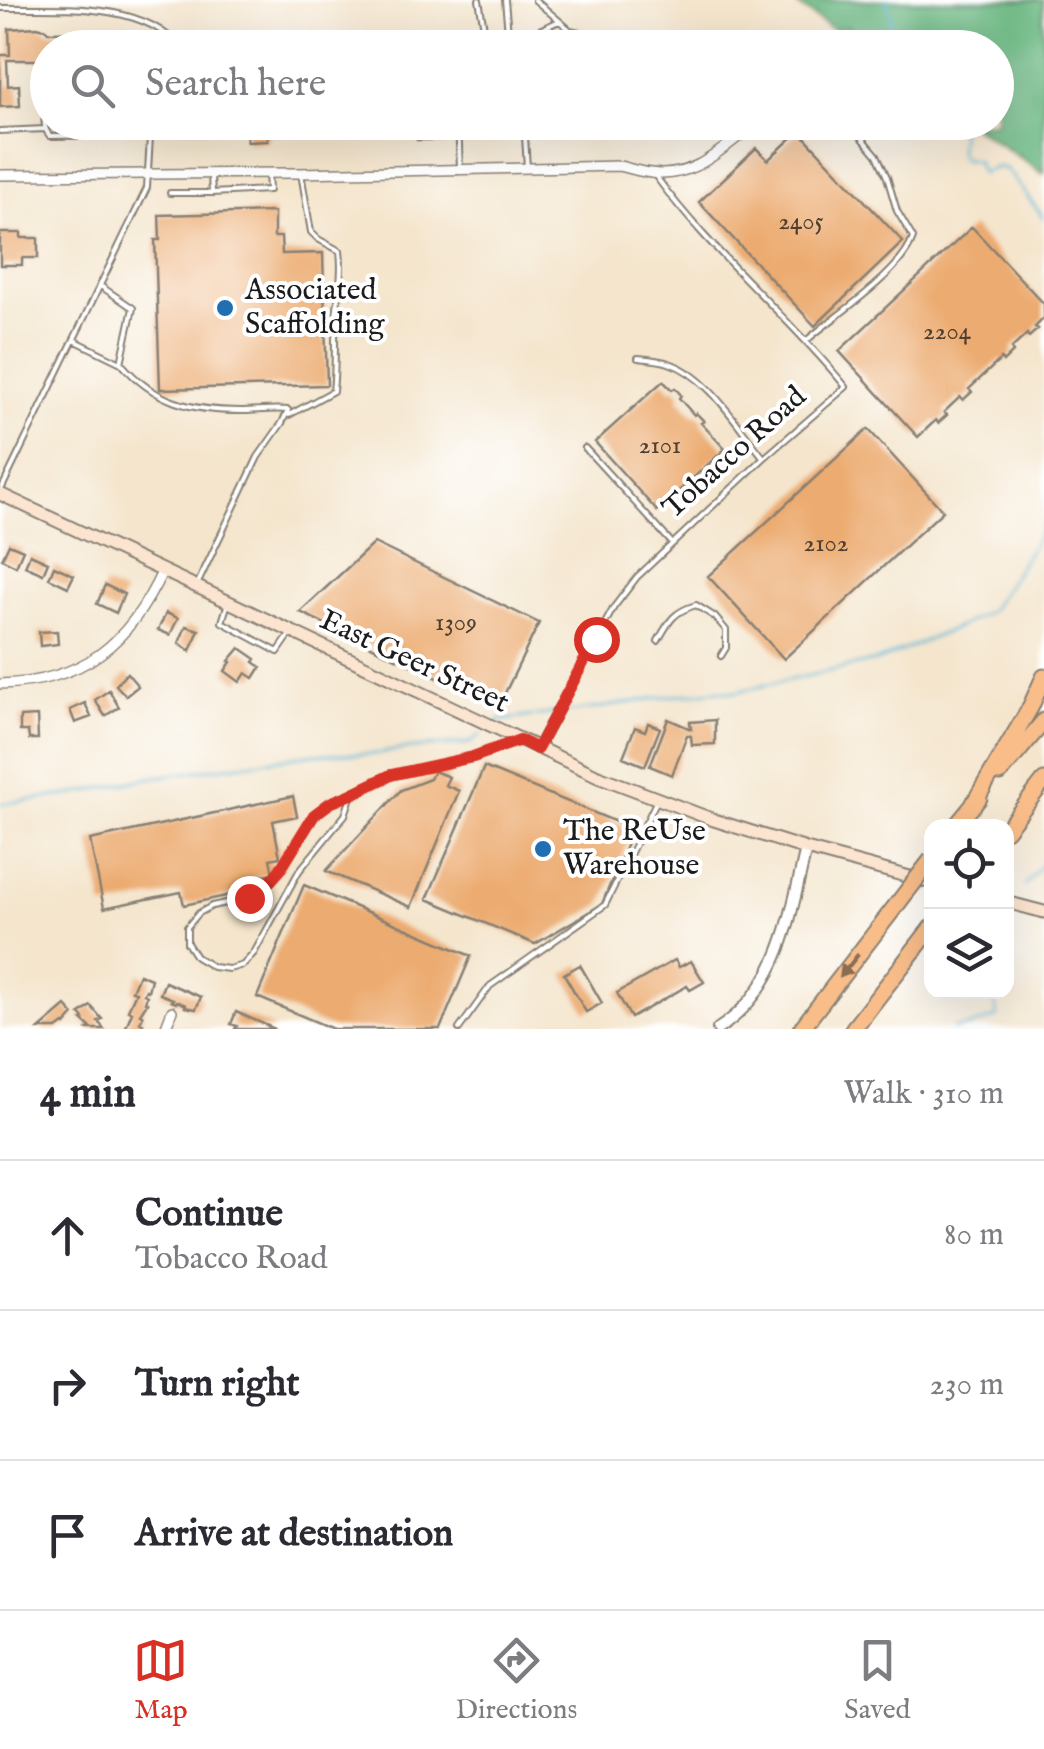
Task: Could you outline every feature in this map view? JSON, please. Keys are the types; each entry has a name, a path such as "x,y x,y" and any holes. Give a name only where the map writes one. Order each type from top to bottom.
{"highway":[{"path":"974,803 1044,677"},
{"path":"961,819 1044,722"},
{"path":"1014,820 1044,781"},
{"path":"800,1029 924,869"},
{"path":"853,1029 924,937"}],"main road":[{"name":"East Geer Street","path":"0,493 537,749 658,800 806,849 924,881"},
{"path":"1014,904 1044,912"}],"street":[{"path":"0,175 301,173 526,166 618,166 654,174 686,172 736,140"},
{"path":"0,684 48,679 88,662 130,628 162,570"},
{"name":"Tobacco Road","path":"537,749 560,706"},
{"path":"718,1029 752,1000 772,971 791,914 806,849"},
{"path":"165,1029 172,1011"}],"lane":[{"path":"479,0 484,30"},
{"path":"505,0 508,30"},
{"path":"535,0 570,30"},
{"path":"0,8 109,9 155,24 161,30"},
{"path":"540,30 559,21"},
{"path":"0,131 30,130"},
{"path":"0,493 147,188 150,140"},
{"path":"459,140 460,168"},
{"path":"524,140 526,166"},
{"path":"806,342 890,271 909,249 913,238 897,211 877,155 864,140"},
{"path":"211,173 212,193"},
{"path":"170,193 269,190 268,173"},
{"path":"286,416 333,391 342,266 340,251 311,232 301,173"},
{"name":"Tobacco Road","path":"560,706 614,607 637,577 846,387 715,247 654,174"},
{"path":"100,286 133,308 121,363"},
{"path":"74,340 121,363 135,380 181,404 210,410 288,412 258,456 196,586"},
{"path":"638,358 668,362 686,371 715,395 764,458"},
{"path":"585,448 672,543"},
{"path":"228,602 222,622 278,652 292,632"},
{"path":"658,642 681,610 696,605 726,630 726,648 721,656"},
{"path":"352,794 345,816 299,871 254,953 243,965 230,969 212,967 196,957 187,943 187,926 212,906 249,898 264,888 280,870 314,815 330,803 391,775 473,757 520,740"},
{"path":"459,1029 490,986 605,905 658,800"}],"green space":[{"path":"791,0 1043,0 1044,174 994,140 1014,140 1014,30 834,30"}],"building":[{"path":"9,29 46,30 30,30 30,60 7,60 8,86 19,85 20,106 0,107 0,55 10,55"},
{"path":"789,140 807,140 903,242 815,326 699,202 756,148 768,160"},
{"path":"274,212 274,237 281,237 282,254 323,253 327,385 160,389 155,240 160,240 159,215"},
{"path":"972,227 1044,304 1044,318 1035,327 1038,329 1029,337 1027,334 1003,362 1001,359 969,389 972,392 963,400 960,397 944,412 947,415 918,437 839,351"},
{"path":"0,233 38,238 38,258 22,258 22,265 0,265"},
{"path":"663,381 672,390 675,388 679,398 704,421 701,423 725,449 657,511 595,442"},
{"path":"868,429 943,511 784,659 708,576"},
{"path":"374,543 539,623 503,697 451,672 446,682 300,612"},
{"path":"9,544 23,550 16,566 2,559"},
{"path":"30,554 48,562 43,574 25,566"},
{"path":"54,566 74,575 68,587 49,578"},
{"path":"105,585 124,594 116,613 97,604"},
{"path":"166,613 178,618 170,635 158,630"},
{"path":"186,626 199,630 190,651 179,643"},
{"path":"57,631 58,644 40,646 39,632"},
{"path":"240,648 261,667 254,678 246,673 240,682 225,671"},
{"path":"127,673 138,686 126,696 116,685"},
{"path":"109,690 119,707 105,716 95,700"},
{"path":"85,703 91,717 75,723 70,710"},
{"path":"37,716 38,739 29,739 28,731 20,731 20,717"},
{"path":"668,719 691,729 690,722 715,720 715,744 692,745 691,736 687,735 672,775 650,766"},
{"path":"648,723 660,728 645,766 623,757 635,727 645,731"},
{"path":"484,767 633,829 602,904 535,944 427,899"},
{"path":"434,771 449,777 445,785 459,791 411,907 326,871 401,790 430,779"},
{"path":"293,796 297,816 273,821 280,857 270,859 273,873 251,878 254,890 184,905 181,892 104,908 90,840"},
{"path":"304,885 471,956 440,1029 333,1029 257,997"},
{"path":"675,960 679,967 691,961 704,982 690,990 687,986 631,1018 617,993"},
{"path":"580,965 602,1003 586,1012 564,974"},
{"path":"139,974 151,979 144,994 147,1003 140,1014 143,1023 141,1029 125,1029 136,992 132,991"},
{"path":"165,982 201,997 196,1009 160,994"},
{"path":"66,1006 74,1015 65,1025 39,1029"},
{"path":"91,1006 102,1019 98,1021 104,1029 88,1029 82,1020 80,1014"},
{"path":"236,1012 275,1029 235,1029 237,1026 231,1024"}],"waterway":[{"path":"886,0 893,30"},
{"path":"960,140 962,159 976,161 981,173 997,167 1006,169 1044,218"},
{"path":"563,712 711,691 735,692 880,660 990,611 1044,524"},
{"path":"497,721 555,713"},
{"path":"0,804 314,754 375,754 470,743 480,735"},
{"path":"1025,885 1044,862"},
{"path":"953,1029 997,1017 995,999"}],"place":[{"name":"Associated Scaffolding","path":"225,308"},
{"name":"The ReUse Warehouse","path":"543,849"}],"route":[{"path":"249,898 280,870 314,815 330,803 391,775 473,757 520,740 537,749 596,639"}]}
